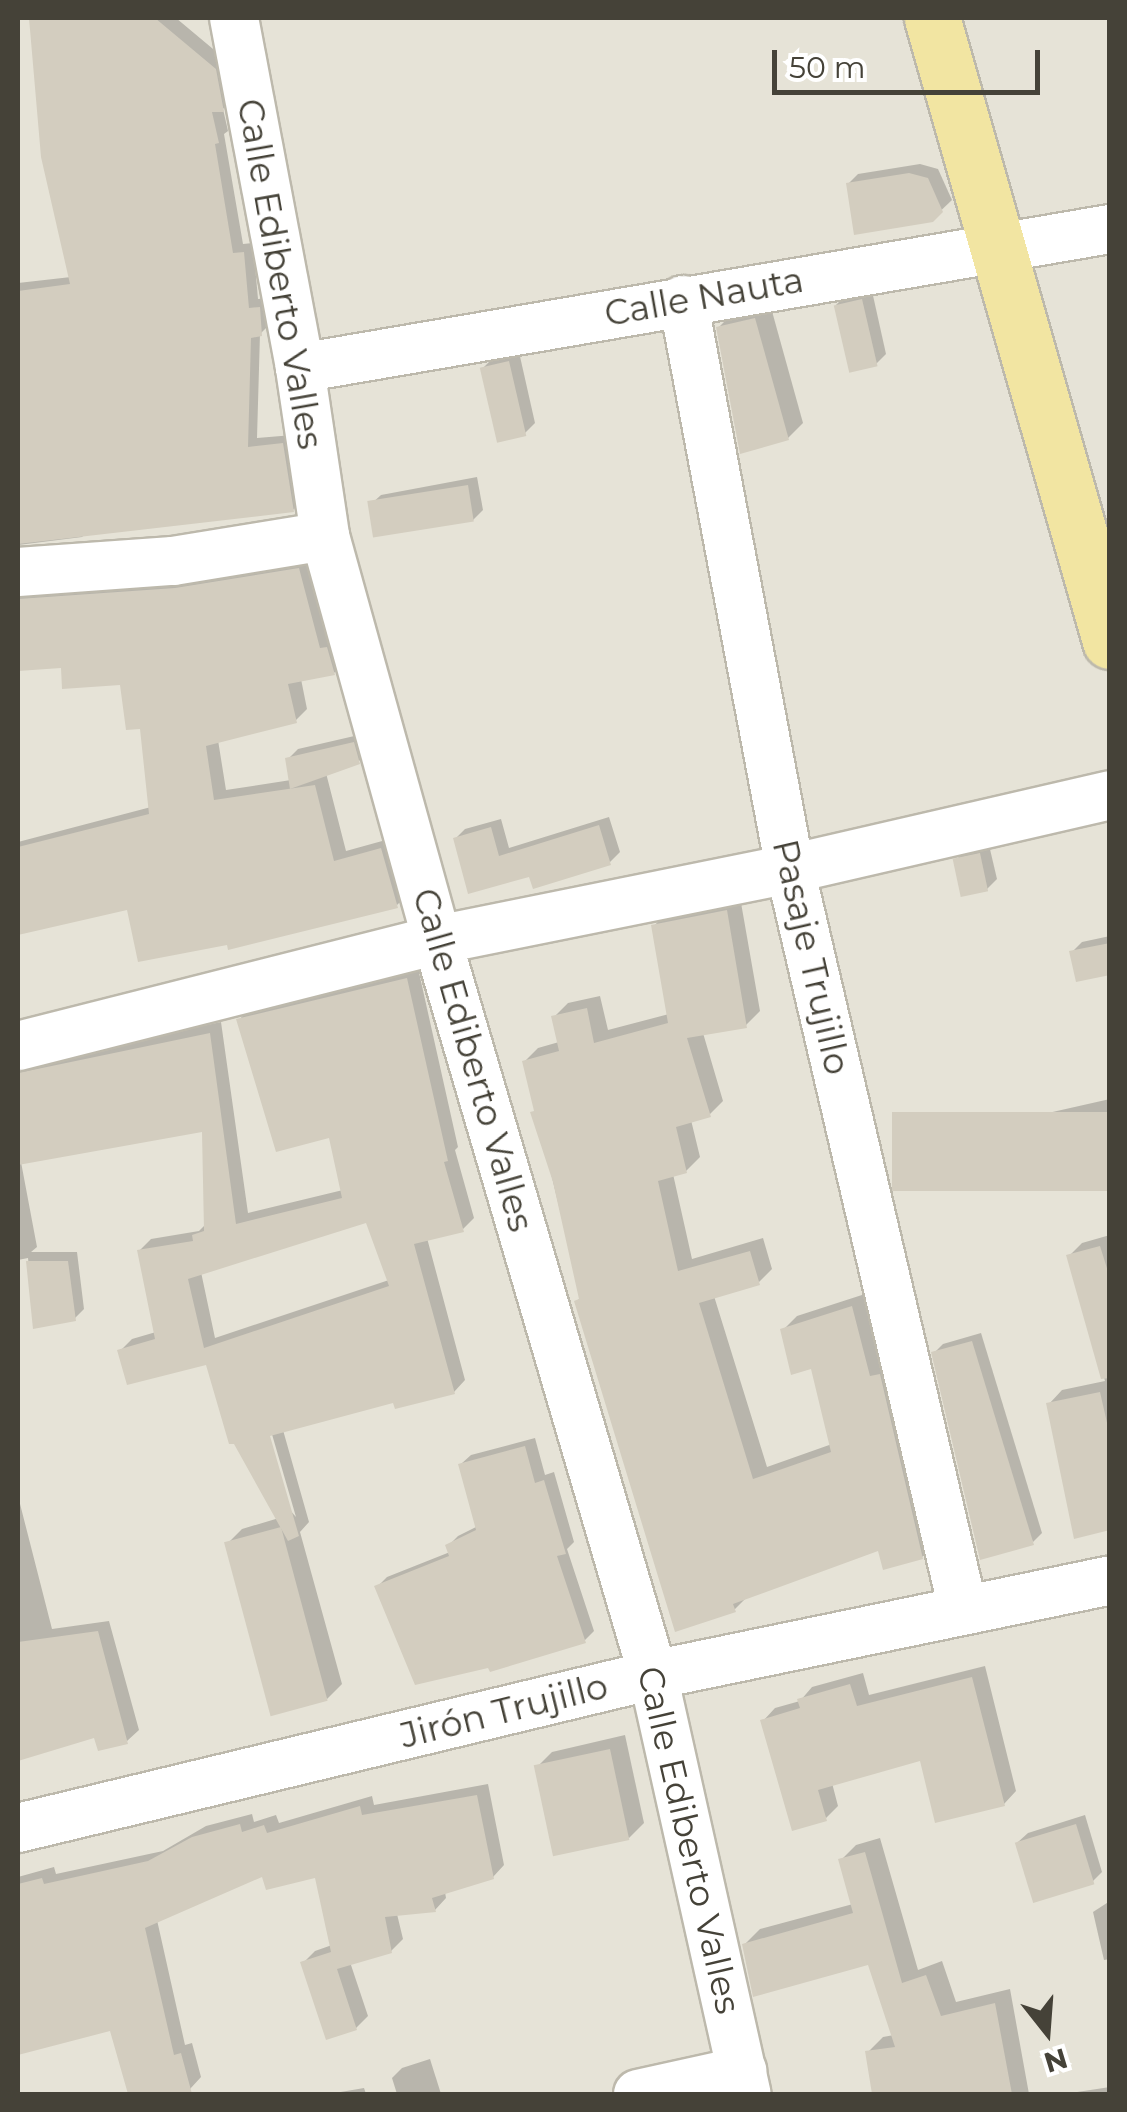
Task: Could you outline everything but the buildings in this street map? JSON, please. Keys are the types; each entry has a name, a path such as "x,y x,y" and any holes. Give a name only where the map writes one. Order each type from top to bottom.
{"main road":[{"path":"932,18 1110,641"}],"street":[{"name":"Calle Ediberto Valles","path":"234,18 300,368 325,536 437,940 653,1675 744,2083"},
{"name":"Calle Nauta","path":"300,368 1110,229"},
{"name":"Pasaje Trujillo","path":"682,300 790,869 964,1609"},
{"path":"18,572 174,560 325,536"},
{"path":"18,1046 437,940 790,869 1110,795"},
{"name":"Jirón Trujillo","path":"18,1828 653,1675 1110,1580"},
{"path":"638,2094 744,2083"}],"shaded area":[{"path":"18,18 1109,18 1109,2094 18,2094"}]}
